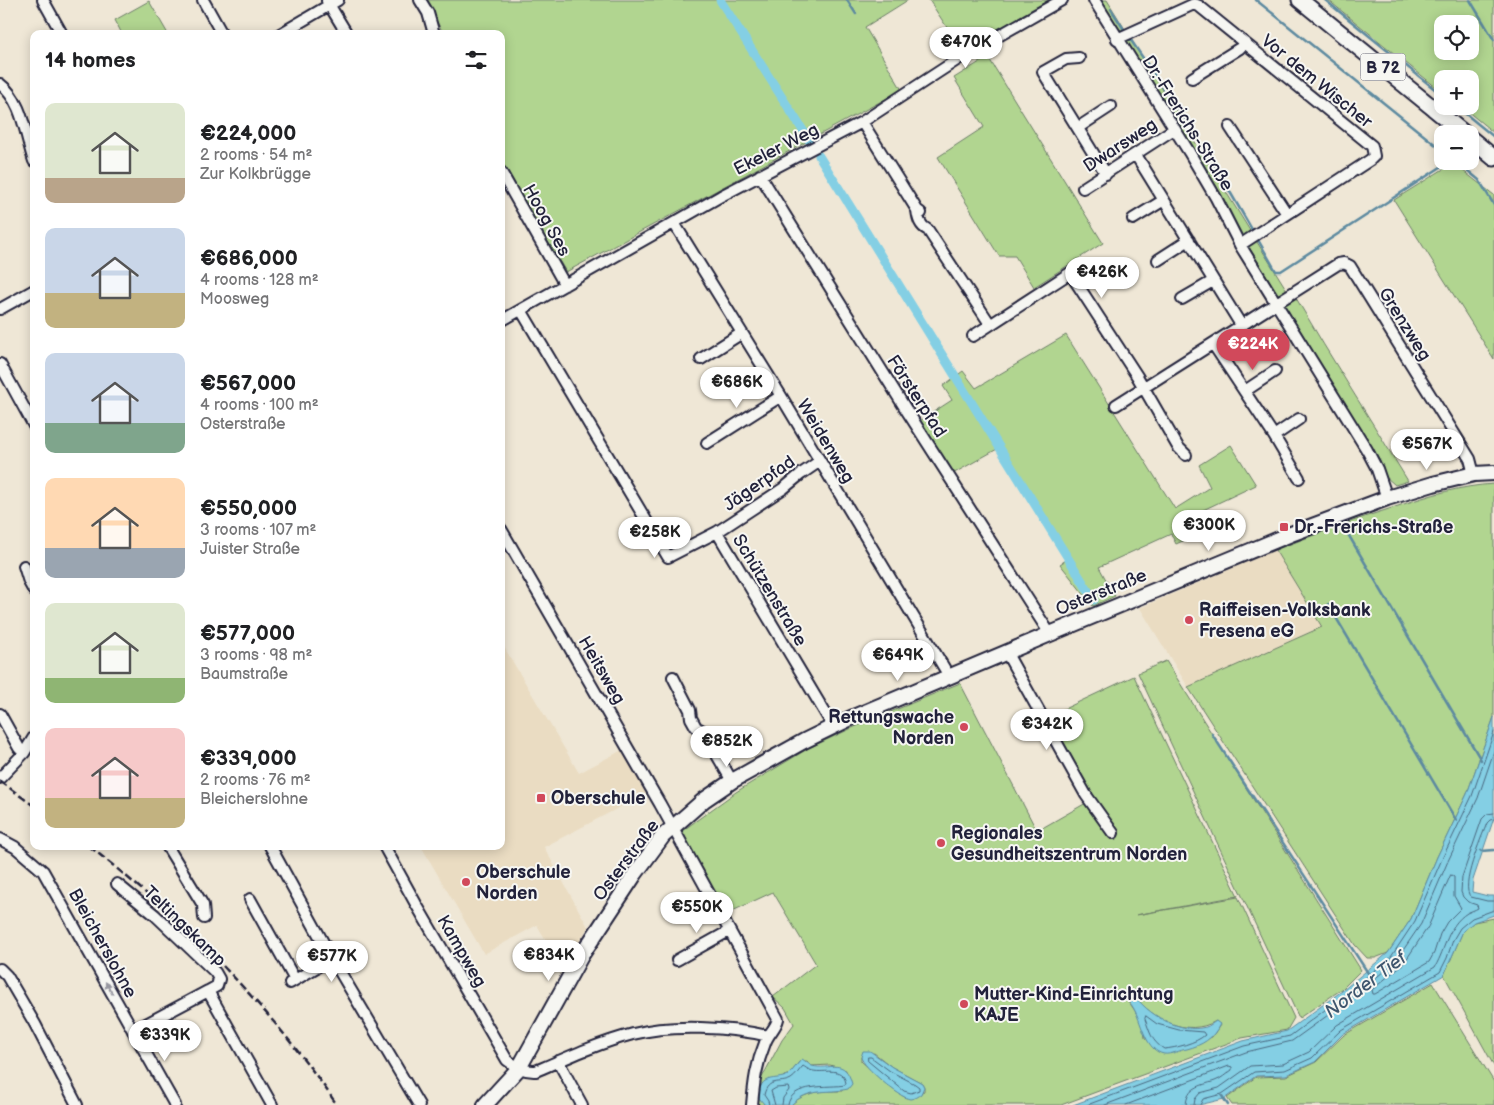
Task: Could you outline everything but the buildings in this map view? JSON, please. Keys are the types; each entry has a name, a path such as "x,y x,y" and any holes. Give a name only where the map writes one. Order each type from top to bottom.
{"main road":[{"name":"B 72","path":"1300,0 1454,125"},
{"path":"1479,146 1494,158"}],"street":[{"path":"43,0 60,30"},
{"path":"203,0 220,30"},
{"path":"420,0 428,13 433,30"},
{"name":"Ekeler Weg","path":"505,319 760,175 862,122 963,56 1062,0"},
{"name":"Dr.-Frerichs-Straße","path":"1094,0 1216,198 1240,245 1367,450 1377,469 1387,498"},
{"path":"286,30 331,2 345,30"},
{"name":"Vor dem Wischer","path":"1117,39 1194,4 1199,6 1372,146 1374,156 1370,160 1240,245"},
{"name":"Vor dem Wischer","path":"1192,78 1240,48 1244,43"},
{"path":"1079,58 1066,59 1043,72 1106,174"},
{"path":"0,84 7,89 15,100 30,148"},
{"path":"1078,127 1111,106"},
{"path":"862,122 917,210 923,214 928,224 928,230 990,324"},
{"path":"1230,127 1287,214"},
{"name":"Dwarsweg","path":"1083,188 1174,129"},
{"path":"1136,155 1241,325"},
{"name":"Försterpfad","path":"760,175 907,411 1050,634"},
{"name":"Hoog Ses","path":"505,179 565,285"},
{"path":"1133,219 1164,200"},
{"name":"Weidenweg","path":"674,223 781,396 949,676"},
{"path":"1158,260 1189,240"},
{"name":"Grenzweg","path":"1116,405 1338,264 1344,263 1350,266 1470,459 1474,474"},
{"path":"973,336 1070,273 1178,447 1186,455"},
{"path":"1182,299 1213,281"},
{"path":"0,309 30,292"},
{"name":"Schützenstraße","path":"521,310 668,557 717,532 833,726"},
{"path":"701,359 742,333"},
{"path":"1213,344 1274,436 1299,478"},
{"path":"0,364 30,419"},
{"path":"1245,391 1275,371"},
{"path":"707,443 781,396"},
{"path":"1274,436 1299,419"},
{"name":"Jägerpfad","path":"717,532 820,462"},
{"name":"Osterstraße","path":"485,1105 519,1068 581,956 654,848 672,827 704,800 732,781 833,726 1227,560 1387,498 1474,474 1494,473"},
{"name":"Heitsweg","path":"505,535 672,827 778,1019 777,1025 768,1036"},
{"path":"24,566 30,584"},
{"path":"1006,652 1086,795 1112,833"},
{"path":"673,678 690,710 691,718 696,728 703,731 732,781"},
{"path":"0,714 19,748 24,753"},
{"path":"0,778 24,753 30,743"},
{"name":"Bleicherslohne","path":"0,839 15,847 43,871 175,1105"},
{"path":"169,850 203,905 204,918"},
{"path":"272,850 332,958 419,1105"},
{"name":"Kampweg","path":"386,850 507,1060 519,1068"},
{"name":"Teltingskamp","path":"118,884 155,915 215,972 219,979 217,986 134,1031"},
{"path":"250,900 293,981 332,958"},
{"path":"677,960 730,931"},
{"path":"0,969 7,976 35,1024 77,1105"},
{"name":"Teltingskamp","path":"208,991 272,1105"},
{"path":"519,1068 531,1072 536,1071 598,1045 644,1032 710,1028 768,1036 754,1076 752,1105"},
{"path":"558,1062 582,1105"}],"shaded area":[{"path":"1275,550 1322,627 1188,687 1140,608"},
{"path":"505,649 579,773 624,749 647,793 544,847 588,927 563,969 537,925 484,954 423,850 505,850"}],"green space":[{"path":"424,0 908,0 865,27 902,90 566,272 505,170 505,30 442,30"},
{"path":"929,0 1050,0 963,52"},
{"path":"1097,0 1107,0 1293,300 1296,298 1408,481 1395,485 1386,477 1380,460"},
{"path":"1328,0 1494,0 1494,133 1472,115 1479,115 1479,70 1434,70 1434,86"},
{"path":"149,1 166,30 120,30 115,20"},
{"path":"988,57 1103,243 1034,287 1015,256 999,256 938,157 984,127 954,78"},
{"path":"1442,170 1462,170 1494,195 1494,359 1394,200"},
{"path":"1066,335 1175,509 1210,487 1199,465 1231,445 1256,485 1184,519 1194,536 1176,544 1171,534 1099,567 1115,596 1093,606 1060,564 1069,558 999,448 949,476 915,424 952,400 943,386 963,371 976,388"},
{"path":"1494,484 1494,717 1467,794 1437,857 1411,919 1388,953 1375,958 1367,958 1355,945 1188,687 1322,627 1275,550 1351,521 1422,498 1457,489"},
{"path":"1166,661 1361,970 1342,989 1299,1018 1138,673"},
{"path":"1134,676 1238,896 1136,915 1238,897 1294,1018 1287,1030 1242,1038 1061,1105 791,1105 808,1094 842,1091 846,1070 830,1065 811,1066 807,1061 799,1062 790,1074 784,1076 763,1102 765,1105 757,1105 758,1085 782,1040 794,1024 785,1008 773,997 816,964 773,892 726,914 688,847 682,831 736,792 809,748 960,683 1037,831 1086,803 1047,717","holes":["1133,994 1149,1011 1170,1023 1182,1027 1193,1027 1205,1026 1216,1021 1220,1025 1212,1037 1171,1053 1145,1038 1139,1018 1128,1001","874,1053 892,1067 922,1083 924,1091 906,1098 894,1090 861,1061 861,1057"]},
{"path":"1494,918 1494,1066 1444,975 1463,931 1474,922"},
{"path":"1433,983 1494,1082 1494,1105 1232,1105 1227,1098 1256,1077 1286,1076 1316,1062 1344,1035"}],"water":[{"name":"Norder Tief","path":"1494,717 1494,818 1473,880 1472,892 1494,896 1494,915 1474,922 1463,931 1444,975 1343,1034 1315,1062 1286,1075 1256,1076 1224,1099 1199,1105 1073,1105 1243,1041 1287,1031 1342,991 1388,953 1411,919 1437,857 1467,794"},
{"path":"1133,993 1155,1015 1175,1025 1185,1028 1196,1028 1206,1027 1216,1021 1220,1024 1206,1041 1198,1046 1170,1054 1158,1052 1149,1043 1134,1009 1126,997 1128,994"},
{"path":"863,1051 870,1051 892,1067 922,1083 924,1087 921,1094 910,1099 890,1088 863,1061 861,1057"},
{"path":"802,1059 812,1066 841,1067 849,1075 852,1084 848,1089 811,1093 798,1099 791,1105 765,1105 759,1098 762,1084 769,1079 788,1075"}],"waterway":[{"path":"720,0 811,143"},
{"path":"847,0 856,14"},
{"path":"1256,0 1434,144"},
{"path":"1325,0 1434,89"},
{"path":"1470,0 1494,40"},
{"path":"1111,9 1125,31"},
{"path":"1128,36 1202,144 1254,233"},
{"path":"1467,115 1494,137"},
{"path":"819,156 1094,600"},
{"path":"1257,238 1276,271 1281,271 1436,170"},
{"path":"1467,170 1479,180 1494,205"},
{"path":"1345,529 1481,760"},
{"path":"1328,604 1456,820"},
{"name":"Norder Tief","path":"1212,734 1368,973"},
{"path":"1481,851 1494,850"},
{"path":"1222,1096 1228,1105"}],"railway":[{"path":"0,781 30,803"},
{"path":"94,850 158,904 223,966 283,1033 337,1105"}],"place":[{"name":"Dr.-Frerichs-Straße","path":"1284,527"},
{"name":"Raiffeisen-Volksbank Fresena eG","path":"1189,620"},
{"name":"Rettungswache Norden","path":"964,727"},
{"name":"Oberschule","path":"541,798"},
{"name":"Regionales Gesundheitszentrum Norden","path":"941,843"},
{"name":"Oberschule Norden","path":"466,882"},
{"name":"Mutter-Kind-Einrichtung KAJE","path":"964,1004"}]}
